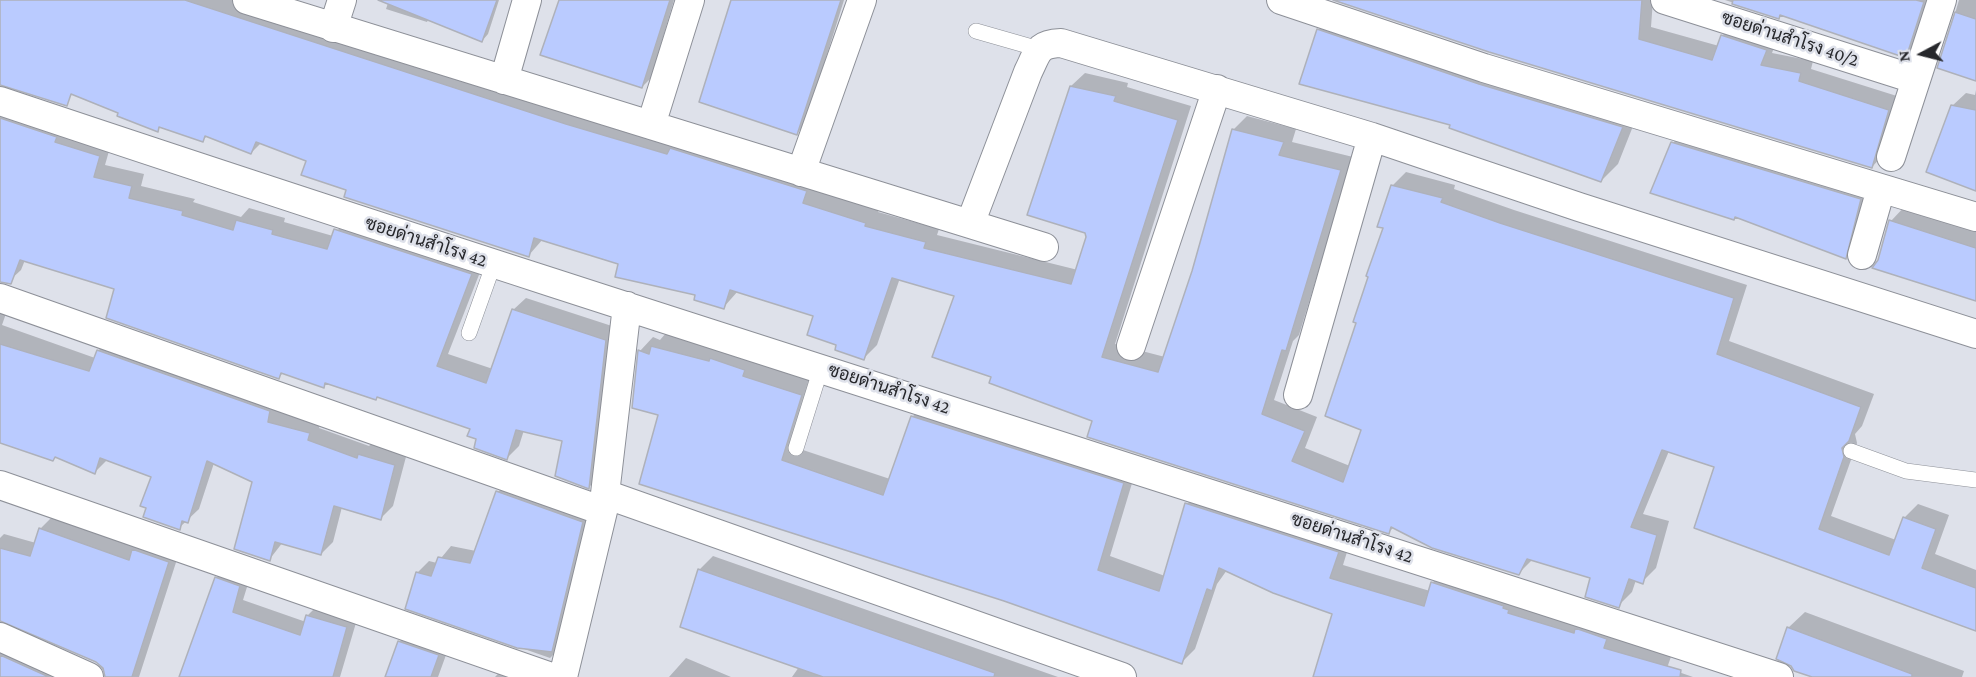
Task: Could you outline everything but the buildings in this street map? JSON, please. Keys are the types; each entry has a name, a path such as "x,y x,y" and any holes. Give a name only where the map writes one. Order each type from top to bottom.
{"street":[{"path":"247,0 1044,247"},
{"path":"333,28 342,0"},
{"path":"504,80 527,0"},
{"path":"651,124 690,0"},
{"path":"801,172 862,0"},
{"path":"1281,0 1484,68 1976,218"},
{"name":"ซอยด่านสำโรง 40/2","path":"1665,0 1914,79"},
{"path":"1890,157 1942,0"},
{"path":"970,224 1039,49 1045,44 1061,43 1084,48 1372,137 1579,207 1976,334"},
{"path":"1131,346 1217,89"},
{"name":"ซอยด่านสำโรง 42","path":"0,101 494,263 1779,677"},
{"path":"1298,395 1372,137"},
{"path":"1862,255 1881,189"},
{"path":"0,298 1122,677"},
{"path":"563,677 604,503 627,306"},
{"path":"0,485 550,677"},
{"path":"0,637 89,677"}],"lane":[{"path":"976,31 1039,49"},
{"path":"469,333 494,263"},
{"path":"796,448 821,368"},
{"path":"1851,452 1906,471 1976,480"}]}
